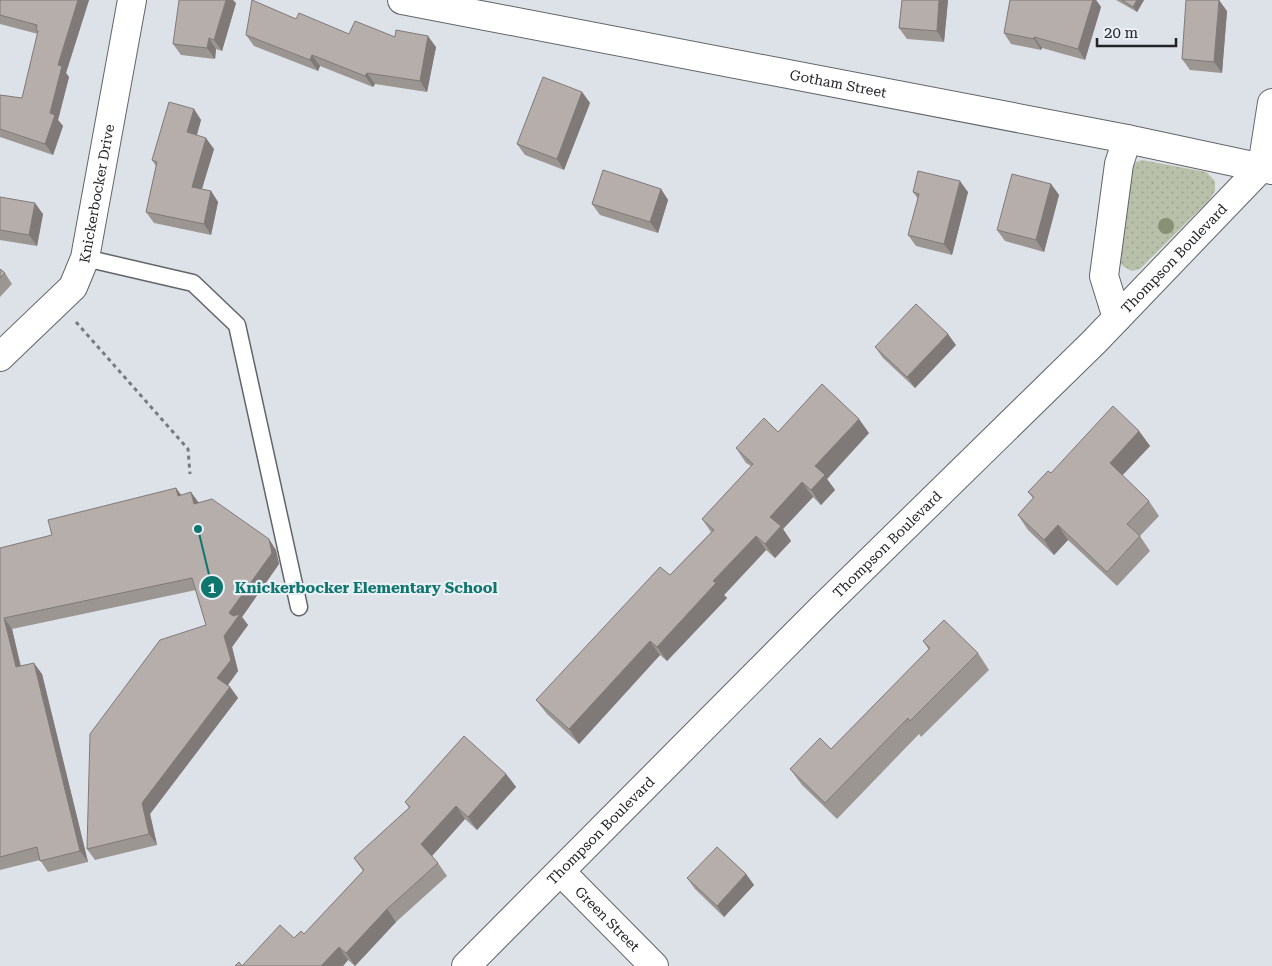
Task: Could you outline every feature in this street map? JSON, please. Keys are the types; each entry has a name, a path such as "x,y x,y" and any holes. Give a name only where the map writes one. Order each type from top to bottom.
{"street":[{"name":"Knickerbocker Drive","path":"0,357 73,287 85,258 132,0"},
{"name":"Gotham Street","path":"402,0 1127,139 1267,168"},
{"path":"1267,168 1272,103"},
{"path":"1117,318 1104,276 1119,164 1127,139"},
{"name":"Thompson Boulevard","path":"466,966 821,608 1267,168"},
{"name":"Green Street","path":"561,872 654,966"}],"lane":[{"path":"85,258 193,283 237,325 299,606"}],"path":[{"path":"76,321 188,449 190,474"}],"green space":[{"path":"1142,160 1206,172 1215,181 1215,191 1210,199 1140,269 1132,271 1119,262 1131,172 1136,162"}],"building":[{"path":"0,0 78,0 58,65 62,66 50,113 55,115 45,144 0,129 0,95 22,98 38,31 36,30 37,25 0,15"},
{"path":"179,0 226,0 214,40 209,38 207,48 173,44"},
{"path":"252,0 296,19 299,13 349,34 355,21 395,37 396,30 428,36 420,81 367,73 365,76 312,55 310,60 246,35"},
{"path":"902,0 939,0 937,31 899,28"},
{"path":"1010,0 1093,0 1078,49 1034,37 1034,39 1004,33"},
{"path":"1122,0 1137,0 1133,7"},
{"path":"1186,0 1219,0 1214,62 1182,59"},
{"path":"543,77 582,92 557,159 517,144"},
{"path":"169,102 194,109 187,132 206,138 192,187 211,191 204,224 146,212 157,162 152,160"},
{"path":"603,170 661,189 650,222 592,204"},
{"path":"918,171 960,181 944,244 908,235 919,194 913,192"},
{"path":"1012,174 1051,184 1036,240 997,230"},
{"path":"0,197 35,203 29,235 0,230"},
{"path":"0,269 5,273 0,278"},
{"path":"916,304 948,334 907,377 875,347"},
{"path":"822,384 859,419 815,466 825,475 811,490 802,482 770,517 781,526 765,544 756,536 713,581 716,583 657,647 650,641 569,729 536,700 660,567 670,575 714,530 702,519 753,464 736,448 764,418 778,432"},
{"path":"1113,406 1139,431 1110,463 1149,501 1127,524 1140,536 1107,572 1058,525 1044,540 1018,515 1034,497 1028,492 1048,471 1051,473"},
{"path":"176,488 178,496 191,492 194,504 212,499 269,539 272,553 229,613 233,616 240,614 224,636 231,660 217,678 230,687 142,803 149,834 87,849 90,734 160,640 206,625 192,578 4,618 16,667 34,663 80,851 40,861 37,847 0,857 0,548 52,535 48,520"},
{"path":"944,620 978,653 910,721 908,718 825,803 790,769 820,738 831,749 930,648 923,641"},
{"path":"464,736 506,774 468,817 456,806 421,844 438,863 387,909 346,953 339,947 321,966 242,966 280,925 294,938 301,931 304,934 364,870 354,858 410,807 405,802"},
{"path":"717,847 746,874 717,906 687,878"}],"place":[{"name":"Knickerbocker Elementary School","path":"198,529"}]}
